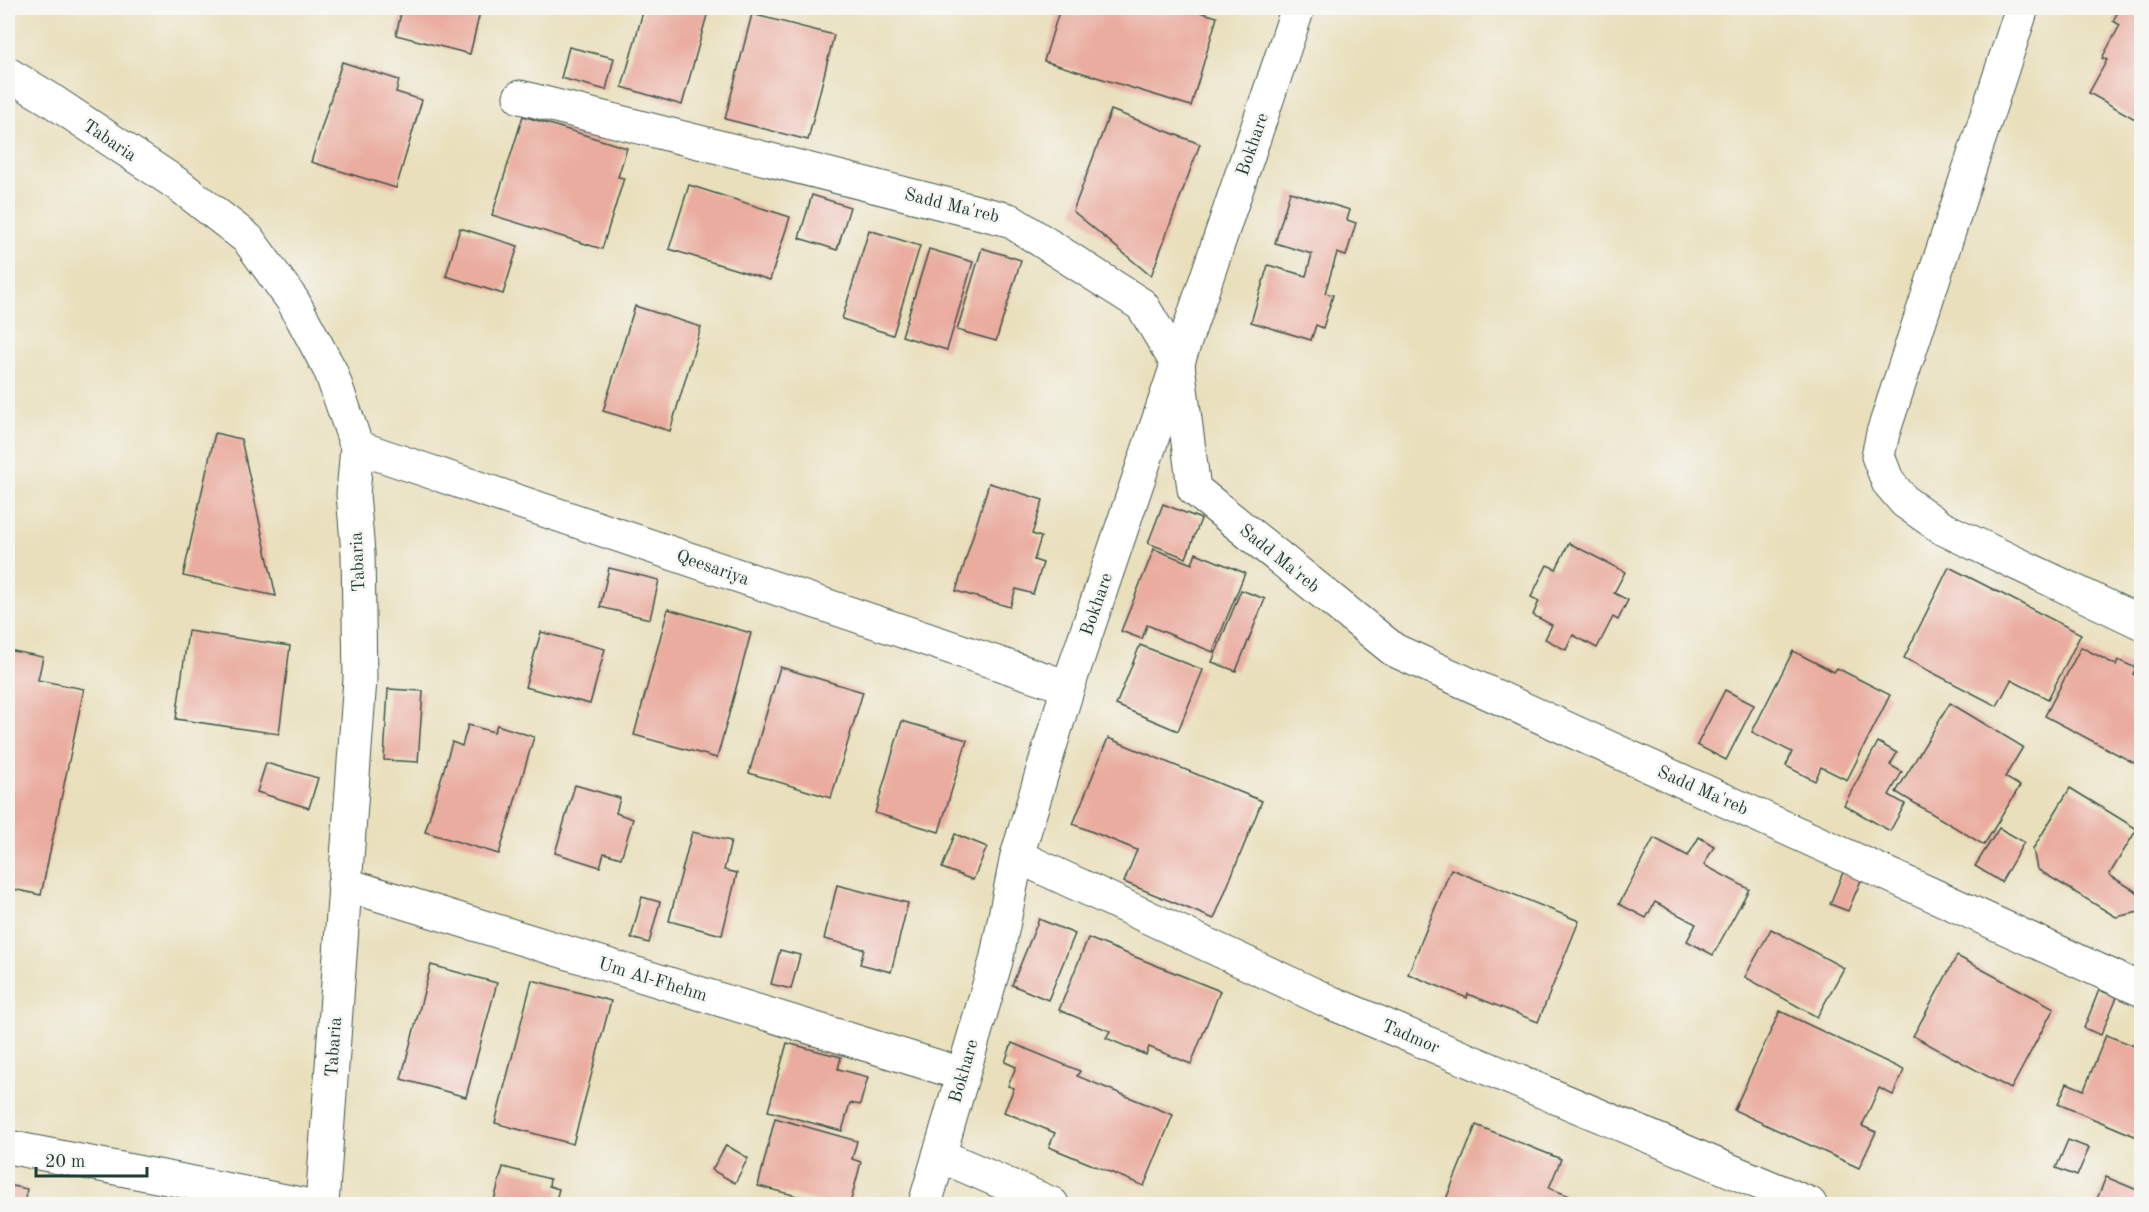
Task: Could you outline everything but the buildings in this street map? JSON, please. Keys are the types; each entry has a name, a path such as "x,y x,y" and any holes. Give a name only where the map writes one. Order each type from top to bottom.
{"street":[{"path":"2022,8 1878,456 1888,482 1905,502 1941,528 2142,623"},
{"name":"Bokhare","path":"925,1204 996,961 1017,856 1068,687 1178,365 1290,9"},
{"name":"Tabaria","path":"8,74 180,186 248,239 293,301 331,372 357,447 353,494 358,553 360,679 322,1204"},
{"name":"Sadd Ma'reb","path":"520,97 1009,220 1142,305 1178,365 1194,489 1394,650 2142,990"},
{"name":"Qeesariya","path":"357,447 1068,687"},
{"name":"Tadmor","path":"1017,856 1332,1003 1810,1204"},
{"name":"Um Al-Fhehm","path":"344,884 962,1074"},
{"path":"8,1147 301,1204"},
{"path":"939,1155 1052,1204"}]}
